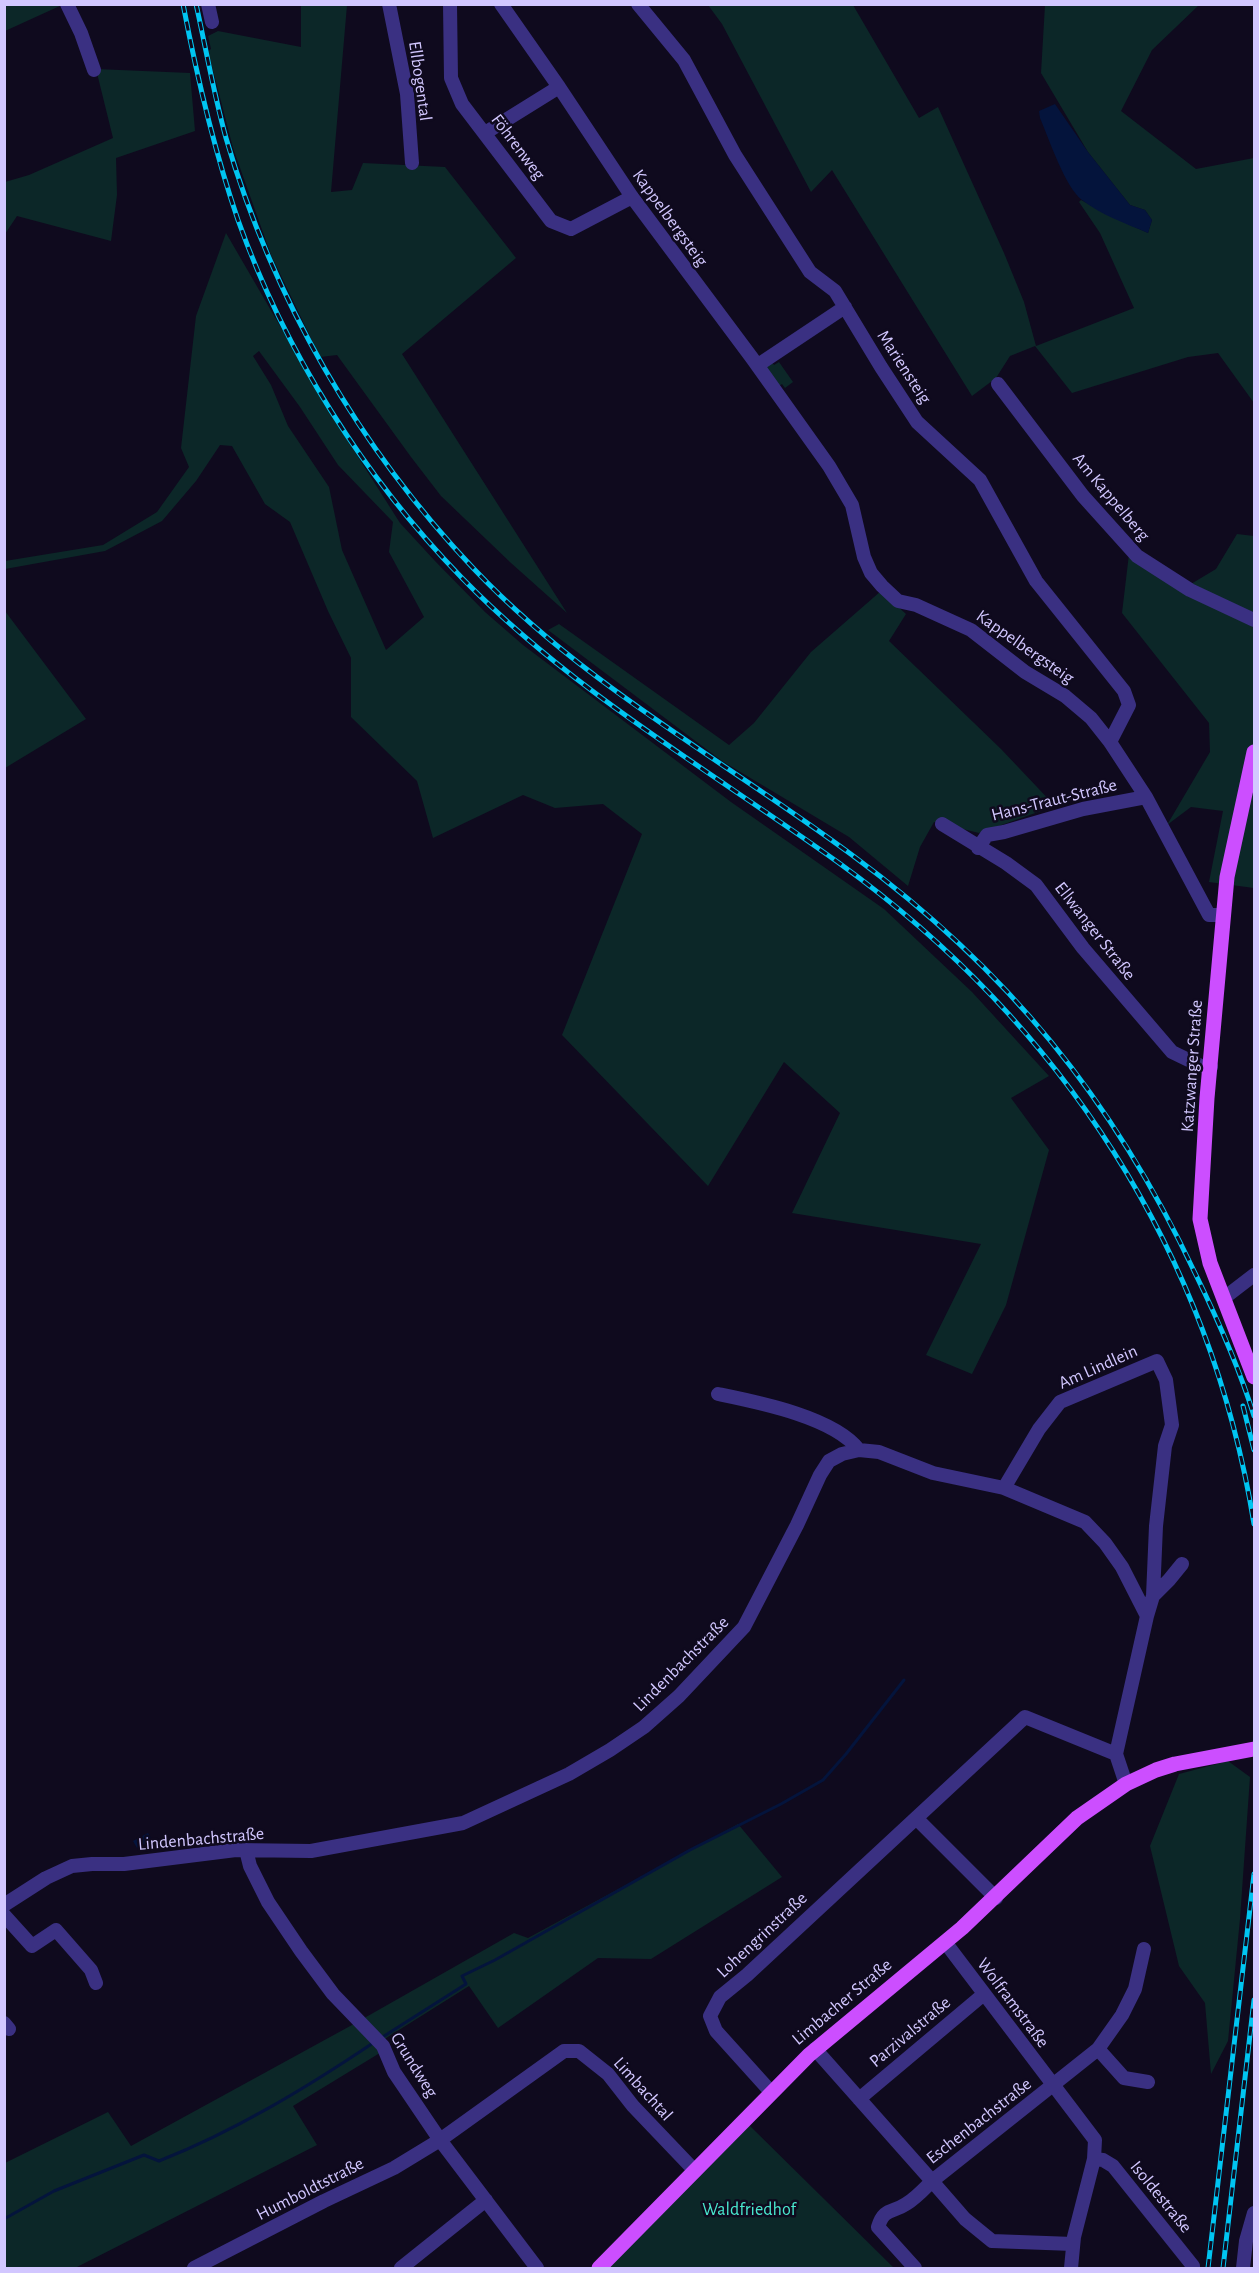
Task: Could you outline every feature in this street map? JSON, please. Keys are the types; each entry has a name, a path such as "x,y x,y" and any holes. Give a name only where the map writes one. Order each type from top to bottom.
{"main road":[{"name":"Katzwanger Straße","path":"1254,752 1227,877 1200,1219 1210,1263 1254,1377"},
{"name":"Limbacher Straße","path":"599,2268 815,2049 996,1898 1069,1825 1139,1777 1175,1764 1248,1750"}],"street":[{"path":"67,4 81,33 94,70"},
{"path":"208,4 212,22"},
{"name":"Ellbogental","path":"389,4 407,94 412,163"},
{"name":"Föhrenweg","path":"450,4 451,78 462,104 551,221 571,229 632,197"},
{"name":"Kappelbergsteig","path":"501,4 560,87 632,197 758,365 829,466 852,505 864,557 871,573 898,601 916,604 971,630 1025,672 1065,696 1091,718 1110,742 1146,797 1165,830 1200,902 1209,915 1223,915"},
{"name":"Mariensteig","path":"638,4 684,60 735,155 810,272 835,291 881,368 917,422 955,454 980,480 1036,581 1124,691 1129,705 1110,742"},
{"path":"485,133 560,87"},
{"path":"758,365 845,307"},
{"name":"Am Kappelberg","path":"998,384 1083,496 1137,556 1190,590 1254,620"},
{"name":"Hans-Traut-Straße","path":"978,848 987,835 1005,832 1083,809 1146,797"},
{"name":"Ellwanger Straße","path":"942,824 1006,863 1035,885 1083,948 1172,1052 1201,1066 1211,1067"},
{"path":"1224,1298 1254,1275"},
{"name":"Am Lindlein","path":"1004,1488 1039,1429 1060,1402 1157,1361 1166,1380 1172,1425 1165,1446 1156,1526 1153,1596"},
{"path":"718,1394 775,1406 814,1421 852,1441 859,1450 879,1452 933,1473 1004,1488 1085,1522 1105,1543 1122,1567 1147,1616"},
{"name":"Lindenbachstraße","path":"4,1905 46,1878 72,1866 123,1864 246,1850 311,1851 464,1823 568,1774 644,1727 678,1696 744,1627 820,1475 830,1461 842,1454 859,1450"},
{"path":"1126,1784 1116,1754 1147,1616 1153,1596 1182,1564"},
{"name":"Lohengrinstraße","path":"771,2092 716,2031 710,2016 720,1997 1025,1717 1116,1754"},
{"path":"916,1818 996,1898"},
{"name":"Grundweg","path":"246,1850 253,1872 276,1914 333,1994 383,2046 394,2072 440,2140 537,2268"},
{"path":"4,1915 32,1946 56,1930 91,1970 96,1983"},
{"name":"Wolframstraße","path":"945,1942 1095,2140 1094,2159"},
{"name":"Eschenbachstraße","path":"815,2049 932,2181 1098,2049 1122,2014 1135,1989 1144,1949"},
{"name":"Parzivalstraße","path":"859,2099 984,1994"},
{"path":"1098,2049 1124,2078 1148,2082"},
{"name":"Limbachtal","path":"440,2140 564,2051 579,2051 608,2074 633,2106 695,2171"},
{"name":"Humboldtstraße","path":"194,2268 394,2168 440,2140"},
{"path":"1071,2268 1073,2244 1094,2159"},
{"name":"Isoldestraße","path":"1094,2159 1103,2160 1113,2166 1193,2266"},
{"path":"915,2268 878,2227 881,2217 887,2211 905,2205 932,2181 965,2219 992,2241 1073,2244"},
{"path":"405,2267 486,2200"},
{"path":"1243,2268 1246,2241 1254,2213"}],"green space":[{"path":"5,4 62,5 5,31"},
{"path":"301,5 347,5 331,192 352,190 363,163 445,167 516,258 402,354 567,613 441,496 337,355 320,357 271,255 233,148 208,51 211,49 208,36 218,31 301,47"},
{"path":"708,5 853,5 919,118 938,107 1004,253 1024,302 1036,346 1134,308 1100,233 1079,202 1081,200 1148,233 1152,220 1145,210 1130,205 1088,152 1041,73 1045,5 1199,5 1152,50 1121,111 1196,169 1254,158 1254,403 1218,353 1188,357 1072,393 1035,346 1010,356 996,378 972,396 832,170 811,192 722,24"},
{"path":"96,69 190,73 195,131 116,158 117,195 111,241 17,216 5,234 5,182 29,175 113,138"},
{"path":"226,233 334,419 400,523 435,561 485,612 523,645 731,802 884,909 972,992 1049,1076 1011,1098 1049,1150 1006,1305 972,1374 926,1355 981,1244 792,1213 840,1113 784,1062 708,1186 562,1035 642,834 603,804 555,808 523,795 433,838 417,781 351,717 351,658 290,522 265,504 232,446 220,445 196,481 162,521 105,551 5,569 5,561 103,545 157,512 189,467 181,448 196,316","holes":["259,351 300,407 338,465 393,522 389,552 424,617 386,650 342,550 329,487 288,426 271,385 253,356"]},
{"path":"770,360 774,365 779,362 793,382 785,388 782,384 777,387 763,368"},
{"path":"1237,534 1254,536 1254,888 1209,882 1223,811 1191,807 1167,825 1210,752 1209,723 1122,613 1129,554 1181,590 1216,569"},
{"path":"881,591 906,614 889,641 1001,749 1055,806 979,833 934,822 920,847 908,886 849,837 722,761 548,630 559,624 729,745 754,723 811,652"},
{"path":"5,611 86,719 5,768"},
{"path":"1228,1761 1250,1777 1240,1919 1228,2041 1211,2074 1205,2003 1179,1966 1150,1846 1179,1774"},
{"path":"738,1824 782,1877 651,1959 598,1958 498,2028 469,1986 383,2040 388,2048 293,2106 317,2145 75,2268 5,2268 5,2163 108,2112 131,2146 514,1933 528,1938"},
{"name":"Waldfriedhof","path":"749,2125 894,2268 607,2268"}],"water":[{"path":"1055,104 1088,152 1130,205 1145,210 1152,220 1148,233 1097,210 1076,194 1058,162 1040,118 1039,111"},
{"path":"148,1833 152,1840 137,1848 133,1841"}],"waterway":[{"path":"381,2038 466,1984 462,1976 495,1960 690,1850 823,1780 904,1680"},
{"path":"4,2219 54,2191 144,2155 159,2161 215,2136 296,2092 373,2043"}],"railway":[{"path":"183,4 200,86 229,194 257,269 304,365 360,455 426,539 505,619 596,694 839,863 919,926 992,996 1057,1071 1114,1152 1162,1238 1202,1329 1233,1424 1254,1524"},
{"path":"196,4 226,138 245,198 268,256 324,368 357,422 393,473 474,569 517,611 562,649 608,686 852,855 908,899 1007,991 1051,1042 1091,1094 1129,1150 1163,1210 1204,1291 1235,1362 1254,1416"},
{"path":"1243,1406 1254,1450"},
{"path":"1208,2268 1254,1874"},
{"path":"1223,2268 1254,2000"}]}
